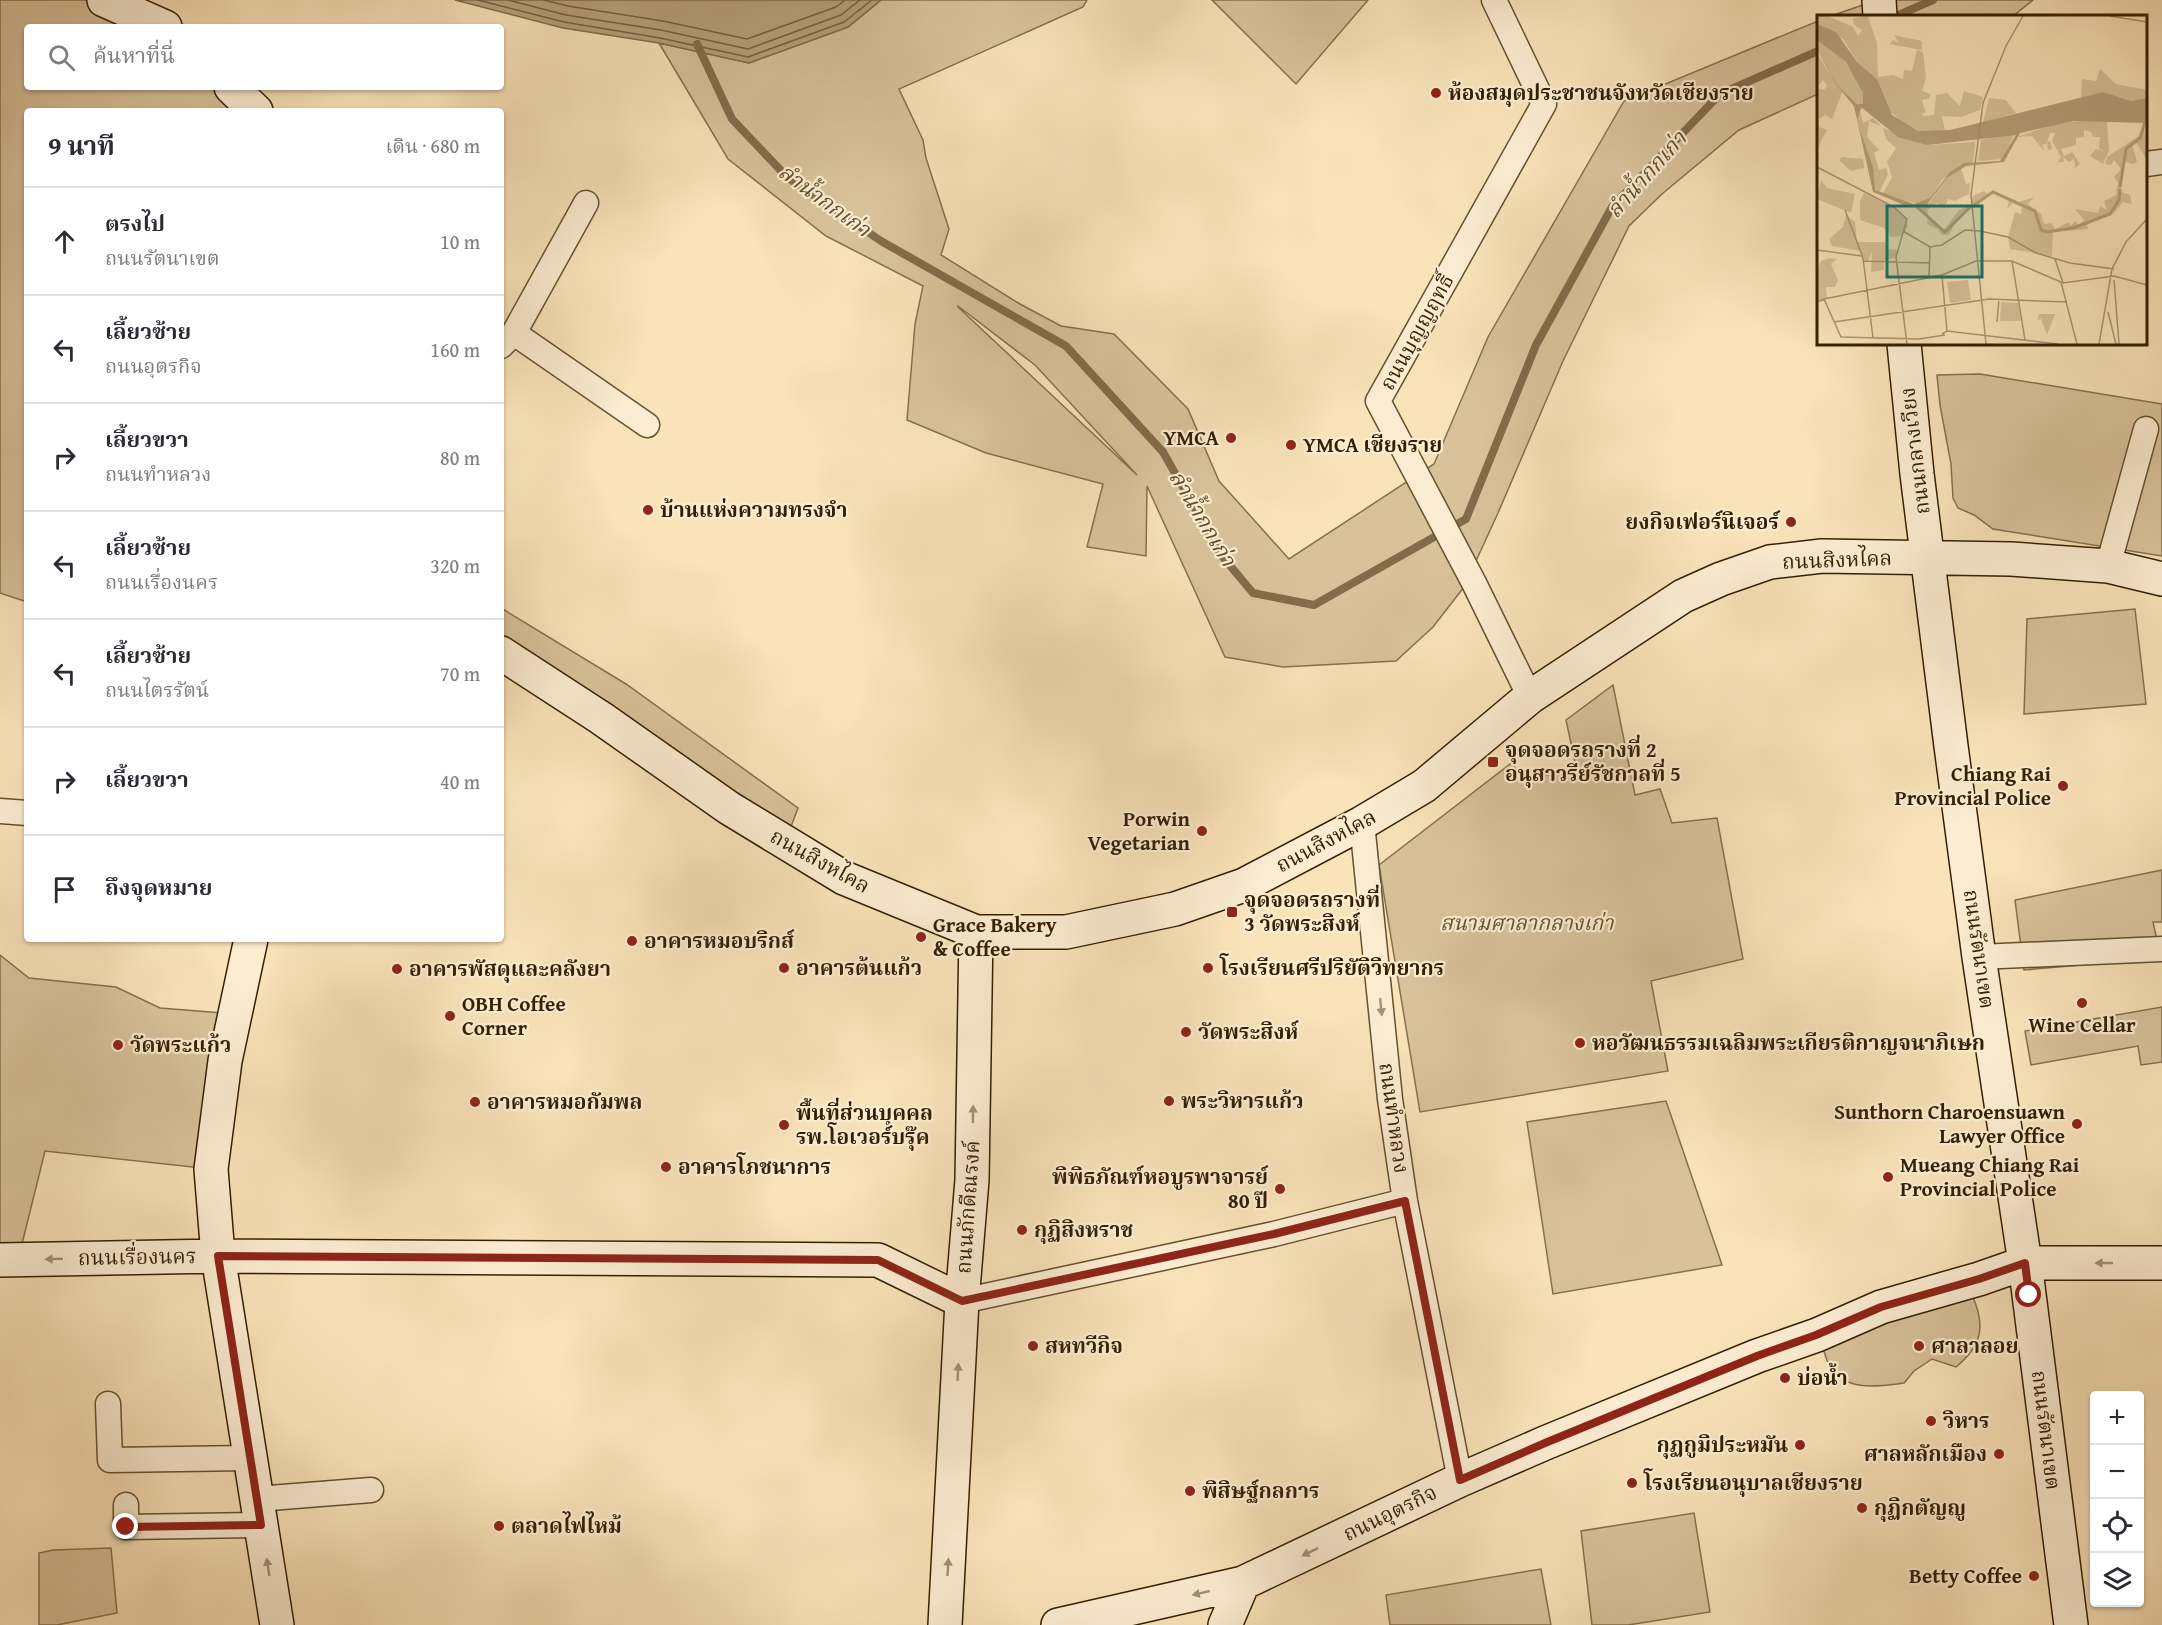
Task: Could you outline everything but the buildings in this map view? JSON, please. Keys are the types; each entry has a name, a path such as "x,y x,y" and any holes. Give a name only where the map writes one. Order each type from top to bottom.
{"street":[{"path":"104,0 158,24"},
{"name":"ถนนบุญญฤทธิ์","path":"1494,0 1544,104 1378,401 1474,584 1530,697"},
{"path":"1879,0 1880,15"},
{"path":"234,90 253,108"},
{"path":"2147,164 2162,162"},
{"path":"586,203 507,340 647,425"},
{"name":"ถนนกลางเวียง","path":"1904,345 1928,558"},
{"path":"2108,566 2146,429"},
{"name":"ถนนสิงหไคล","path":"504,655 601,718 729,808 844,879 976,932 1066,932 1175,909 1244,885 1362,823 1424,786 1530,697 1683,596 1721,579 1770,562 1822,556 2011,559 2108,566 2162,579"},
{"name":"ถนนรัตนาเขต","path":"1928,558 1979,957 2025,1263 2071,1625"},
{"path":"0,811 24,813"},
{"name":"ถนนทำหลวง","path":"1362,823 1390,1099 1405,1201 1460,1480"},
{"name":"ถนนภักดีณรงค์","path":"945,1625 962,1301 972,1180 976,932"},
{"path":"250,942 225,1061 211,1169 218,1256 278,1625"},
{"path":"1979,957 2162,949"},
{"path":"962,1301 1274,1234 1405,1201"},
{"name":"ถนนเรื่องนคร","path":"0,1260 218,1256 878,1260 962,1301"},
{"name":"ถนนอุตรกิจ","path":"1058,1625 1244,1583 1460,1480 1545,1443 1881,1307 1979,1279 2025,1263 2162,1263"},
{"path":"108,1404 110,1460 250,1458"},
{"path":"126,1505 126,1527 259,1512 370,1490"},
{"path":"1225,1625 1244,1583"},
{"path":"1158,1603 1182,1625"}],"green space":[{"path":"0,0 96,0 157,24 24,24 24,90 232,90 252,108 24,108 24,601 0,593"},
{"path":"881,0 1087,0 1083,7 899,89 923,140 926,158 949,229 941,255 1020,304 1061,326 1114,334 1188,409 1219,481 1289,559 1434,464 1488,337 1624,101 1817,21 1817,94 1739,130 1662,194 1629,226 1563,361 1464,587 1433,627 1396,661 1283,667 1225,657 1147,486 1146,556 1087,547 1103,484 986,453 907,420 915,324 923,286 826,236 728,159 659,43 749,63 848,27","holes":["958,306 1035,365 1137,475 958,307"]},
{"path":"1212,0 1368,0 1296,84"},
{"path":"1877,0 2033,0 2014,15 1834,15"},
{"path":"1980,374 2162,404 2162,556 1993,529 1974,515 1958,508 1953,498 1951,464 1937,375"},
{"path":"2135,609 2146,704 2024,714 2027,619"},
{"path":"504,610 626,684 798,808 789,832 504,653"},
{"name":"สนามศาลากลางเก่า","path":"1613,685 1635,795 1660,789 1672,823 1717,818 1743,959 1651,981 1668,1071 1420,1112 1379,865 1514,761 1516,777 1566,774 1575,762 1566,720"},
{"path":"2162,870 2162,922 2153,922 2161,958 2024,970 2015,900"},
{"name":"วัดพระแก้ว","path":"0,955 29,978 116,987 160,1008 235,1014 211,1169 45,1151 18,1260 0,1260"},
{"path":"2162,1007 2162,1062 2141,1065 2138,1046 2031,1065 2025,1031"},
{"path":"1666,1101 1722,1265 1553,1294 1527,1122"},
{"path":"1971,1293 1979,1315 1979,1333 1972,1351 1956,1367 1932,1359 1914,1371 1904,1383 1875,1386 1846,1381 1831,1369 1822,1346"},
{"path":"1694,1513 1710,1612 1628,1625 1592,1625 1581,1531"},
{"path":"111,1548 117,1613 57,1625 39,1625 39,1553 53,1550"},
{"path":"1541,1569 1551,1625 1390,1625 1386,1595"}],"water":[{"path":"455,0 881,0 848,27 749,63 659,43 563,28"}],"waterway":[{"name":"ลำน้ำกกเก่า","path":"1898,15 1933,0"},
{"name":"ลำน้ำกกเก่า","path":"697,44 732,119 788,178 881,241 1066,346 1163,452 1222,556 1253,593 1314,605 1466,519 1536,345 1612,207 1720,94 1817,51"}],"place":[{"name":"ห้องสมุดประชาชนจังหวัดเชียงราย","path":"1436,93"},
{"name":"YMCA","path":"1231,438"},
{"name":"YMCA เชียงราย","path":"1291,445"},
{"name":"บ้านแห่งความทรงจำ","path":"648,510"},
{"name":"ยงกิจเฟอร์นิเจอร์","path":"1791,522"},
{"name":"จุดจอดรถรางที่ 2 อนุสาวรีย์รัชกาลที่ 5","path":"1493,762"},
{"name":"Chiang Rai Provincial Police","path":"2063,786"},
{"name":"Porwin Vegetarian","path":"1202,831"},
{"name":"จุดจอดรถรางที่ 3 วัดพระสิงห์","path":"1232,912"},
{"name":"Grace Bakery & Coffee","path":"921,937"},
{"name":"อาคารหมอบริกส์","path":"632,941"},
{"name":"อาคารต้นแก้ว","path":"784,968"},
{"name":"โรงเรียนศรีปริยัติวิทยากร","path":"1208,968"},
{"name":"อาคารพัสดุและคลังยา","path":"397,969"},
{"name":"Wine Cellar","path":"2082,1003"},
{"name":"OBH Coffee Corner","path":"450,1016"},
{"name":"วัดพระสิงห์","path":"1186,1032"},
{"name":"หอวัฒนธรรมเฉลิมพระเกียรติกาญจนาภิเษก","path":"1580,1043"},
{"name":"วัดพระแก้ว","path":"118,1045"},
{"name":"พระวิหารแก้ว","path":"1169,1101"},
{"name":"อาคารหมอกัมพล","path":"475,1102"},
{"name":"Sunthorn Charoensuawn Lawyer Office","path":"2077,1124"},
{"name":"พื้นที่ส่วนบุคคล รพ.โอเวอร์บรุ๊ค","path":"784,1125"},
{"name":"อาคารโภชนาการ","path":"666,1167"},
{"name":"Mueang Chiang Rai Provincial Police","path":"1888,1177"},
{"name":"พิพิธภัณฑ์หอบูรพาจารย์ 80 ปี","path":"1280,1189"},
{"name":"กุฏิสิงหราช","path":"1022,1230"},
{"name":"สหทวีกิจ","path":"1033,1346"},
{"name":"ศาลาลอย","path":"1919,1346"},
{"name":"บ่อน้ำ","path":"1785,1378"},
{"name":"วิหาร","path":"1931,1421"},
{"name":"กุฏกูมิประหมัน","path":"1800,1445"},
{"name":"ศาลหลักเมือง","path":"1999,1454"},
{"name":"โรงเรียนอนุบาลเชียงราย","path":"1632,1483"},
{"name":"พิสิษฐ์กลการ","path":"1190,1491"},
{"name":"กุฏิกตัญญู","path":"1862,1508"},
{"name":"ตลาดไฟไหม้","path":"499,1526"},
{"name":"Betty Coffee","path":"2034,1576"}],"route":[{"path":"126,1527 261,1525 218,1256 878,1260 962,1301 1274,1234 1405,1201 1460,1480 1545,1443 1881,1307 1979,1279 2025,1263 2029,1295"}]}
